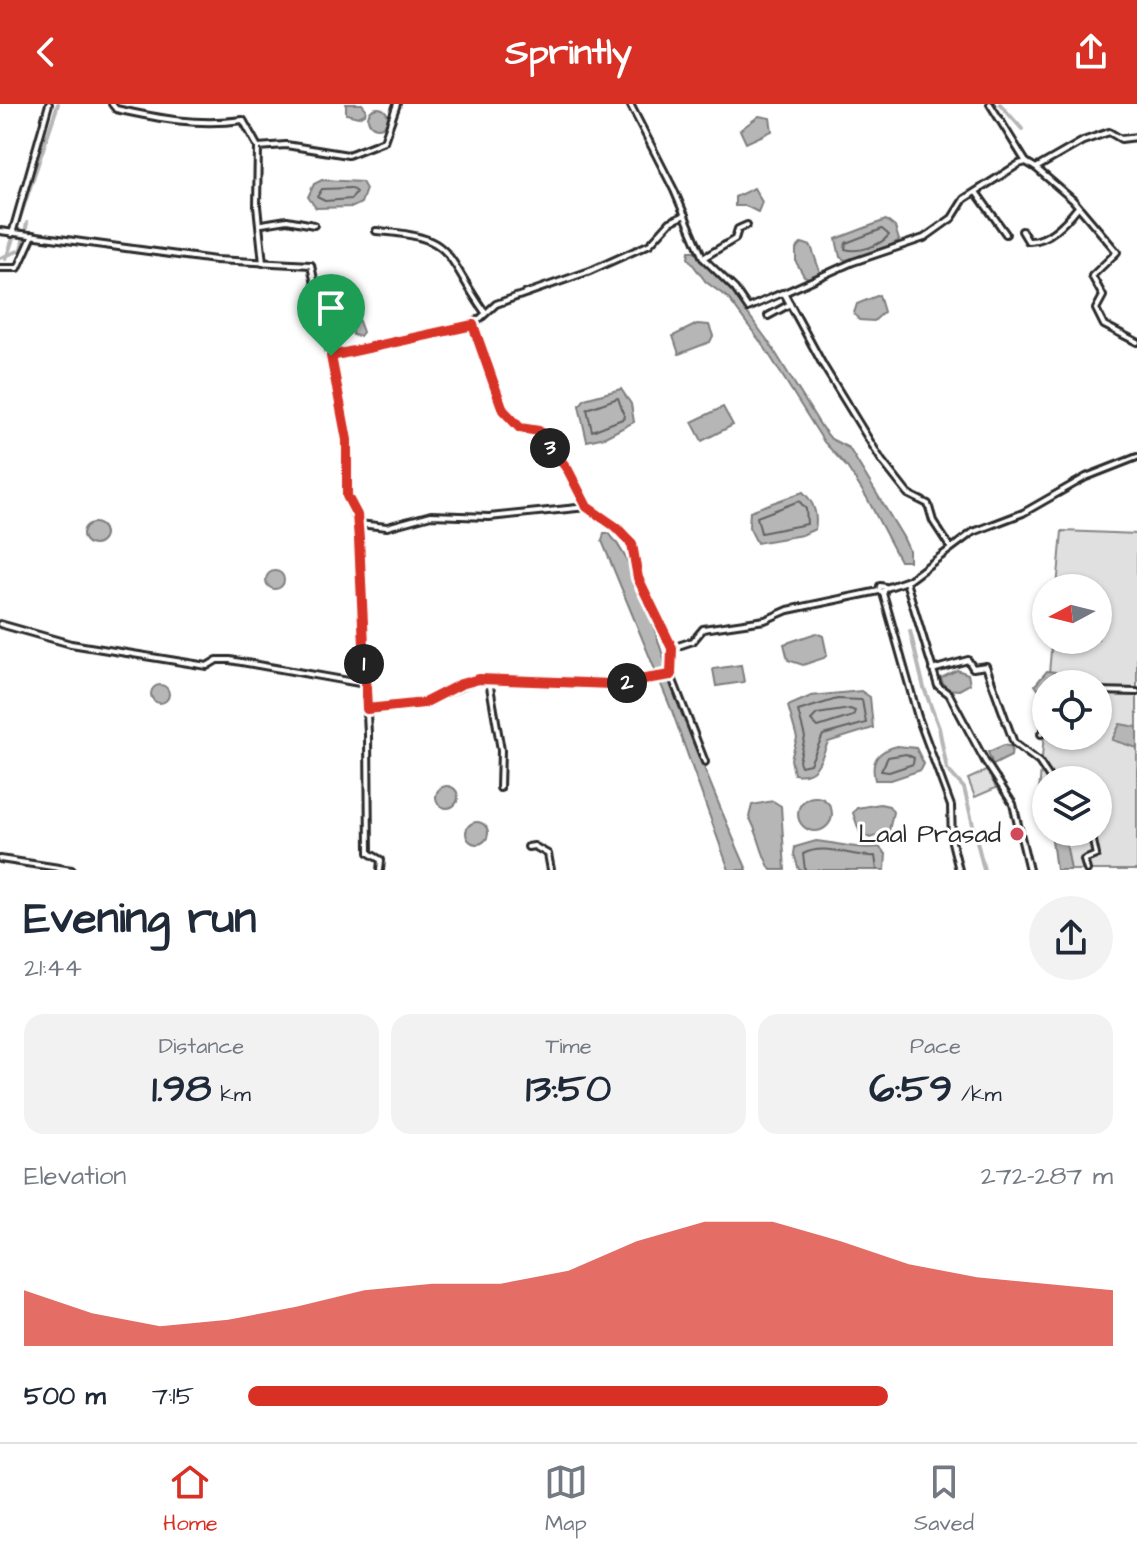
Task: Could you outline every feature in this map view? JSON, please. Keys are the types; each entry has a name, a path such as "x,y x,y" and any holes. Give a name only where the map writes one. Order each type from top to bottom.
{"street":[{"path":"13,234 49,104"},
{"path":"112,104 116,109 173,121 206,125 243,120 258,147 257,206 262,224 263,263"},
{"path":"258,147 286,145 355,154 384,141 397,104"},
{"path":"630,104 703,258 735,289 748,308 853,262 924,238 945,225 964,199 1026,162"},
{"path":"990,104 1026,162 1063,190 1117,252 1092,276 1103,296 1096,309 1104,325 1137,342"},
{"path":"1036,168 1083,141 1109,132 1121,139 1137,137"},
{"path":"976,192 1006,234"},
{"path":"1022,231 1028,241 1034,242 1063,225 1078,207"},
{"path":"331,356 473,325 484,311 650,244 664,233 670,222 685,215"},
{"path":"262,224 287,220 314,225"},
{"path":"703,258 735,239 738,229 747,225"},
{"path":"0,231 263,263 311,265 347,440 347,496 358,524 367,709 369,853 381,860 380,870"},
{"path":"376,231 398,231 437,242 451,256 484,311"},
{"path":"0,268 18,268 32,235"},
{"path":"784,293 882,461 908,494 928,504 933,521 950,547"},
{"path":"768,316 790,304"},
{"path":"473,325 503,410 520,428 539,431 568,470 587,507 616,527 632,544 638,578 672,648 670,675 705,762"},
{"path":"672,648 693,641 703,629 765,620 788,610 906,582 973,532 1023,513 1086,477 1137,457"},
{"path":"358,524 387,527 431,515 489,517 587,507"},
{"path":"906,582 938,686 949,694 985,761 1013,804 1029,870"},
{"path":"882,590 918,717 951,806 952,842 959,870"},
{"path":"0,624 118,653 207,666 217,660 230,660 365,684"},
{"path":"932,670 968,660 973,668 986,666 1014,743 1042,766"},
{"path":"367,709 424,703 468,680 612,684 670,675"},
{"path":"489,681 501,750 500,788"},
{"path":"1112,691 1137,692"},
{"path":"528,847 534,846 548,854 551,870"},
{"path":"1087,870 1084,860 1096,855 1094,846"},
{"path":"0,859 72,870"}],"shaded area":[{"path":"1062,531 1137,534 1137,870 1068,870 1059,846 1112,846 1112,766 1041,766 1043,750 1112,750 1112,670 1049,670 1051,654 1112,654 1112,574 1058,574"},
{"path":"988,770 996,788 975,797 968,779"}],"water":[{"path":"346,104 362,104 365,114 358,117 346,114"},
{"path":"378,108 385,111 388,118 385,125 378,128 371,125 368,118 371,111"},
{"path":"759,116 770,118 772,131 746,143 740,130"},
{"path":"322,180 362,182 366,189 361,203 353,207 316,208 308,197 314,184"},
{"path":"754,188 762,202 758,212 746,206 735,206 735,197"},
{"path":"886,220 895,227 899,240 866,256 845,260 840,257 836,239"},
{"path":"802,243 811,246 820,272 811,279 804,276 796,262 796,249"},
{"path":"689,251 694,251 732,292 770,344 822,428 831,439 849,448 903,537 909,550 909,561 900,561 847,467 824,442 765,348 728,298 706,282 688,258"},
{"path":"879,295 884,312 874,321 859,320 854,313 857,304"},
{"path":"347,307 354,308 363,332 360,336 353,335"},
{"path":"697,324 709,325 713,336 710,342 679,354 673,336"},
{"path":"621,389 631,404 634,422 605,437 587,441 579,406 585,399"},
{"path":"723,407 733,425 702,441 692,422"},
{"path":"803,492 814,509 815,529 802,535 757,543 749,527 750,511"},
{"path":"94,523 102,526 105,534 102,542 94,545 86,542 83,534 86,526"},
{"path":"604,533 609,533 631,567 690,733 747,870 729,870 672,711 602,541"},
{"path":"275,571 284,580 275,589 266,580"},
{"path":"816,633 823,636 827,655 824,658 803,665 788,660 784,644"},
{"path":"741,665 744,682 716,686 713,669"},
{"path":"957,670 968,674 970,684 959,690 945,689 941,678"},
{"path":"160,685 169,694 160,703 151,694"},
{"path":"861,691 870,697 873,728 828,742 813,770 802,775 794,774 791,759 797,738 788,706 811,696"},
{"path":"1120,724 1137,727 1137,748 1112,740"},
{"path":"1004,745 1012,747 1011,756 993,765 988,752"},
{"path":"897,746 916,748 924,764 921,770 891,780 875,780 877,757"},
{"path":"447,786 455,789 458,797 455,805 447,808 439,805 436,797 439,789"},
{"path":"815,797 827,802 832,814 827,826 815,831 803,826 798,814 803,802"},
{"path":"773,801 781,806 785,870 771,870 749,817 752,805"},
{"path":"880,804 889,806 893,812 889,831 870,838 860,833 853,813 857,808"},
{"path":"477,822 485,825 488,833 485,841 477,844 469,841 466,833 469,825"},
{"path":"816,841 879,847 886,854 885,870 799,870 795,847"},
{"path":"1053,846 1067,846 1071,870 1056,870"}],"waterway":[{"path":"6,259 58,104"},
{"path":"1000,104 1022,129"},
{"path":"0,258 21,250 27,223"},
{"path":"910,631 924,688 939,728 947,769 964,788 984,870"}],"place":[{"name":"Laal Prasad","path":"1017,834"}],"route":[{"path":"473,325 503,410 520,428 539,431 568,470 587,507 616,527 632,544 636,552 638,578 653,605 666,642 672,648 671,675 612,684 468,680 444,696 424,703 367,709 357,515 347,496 347,440 337,405 331,356 473,325"}]}
